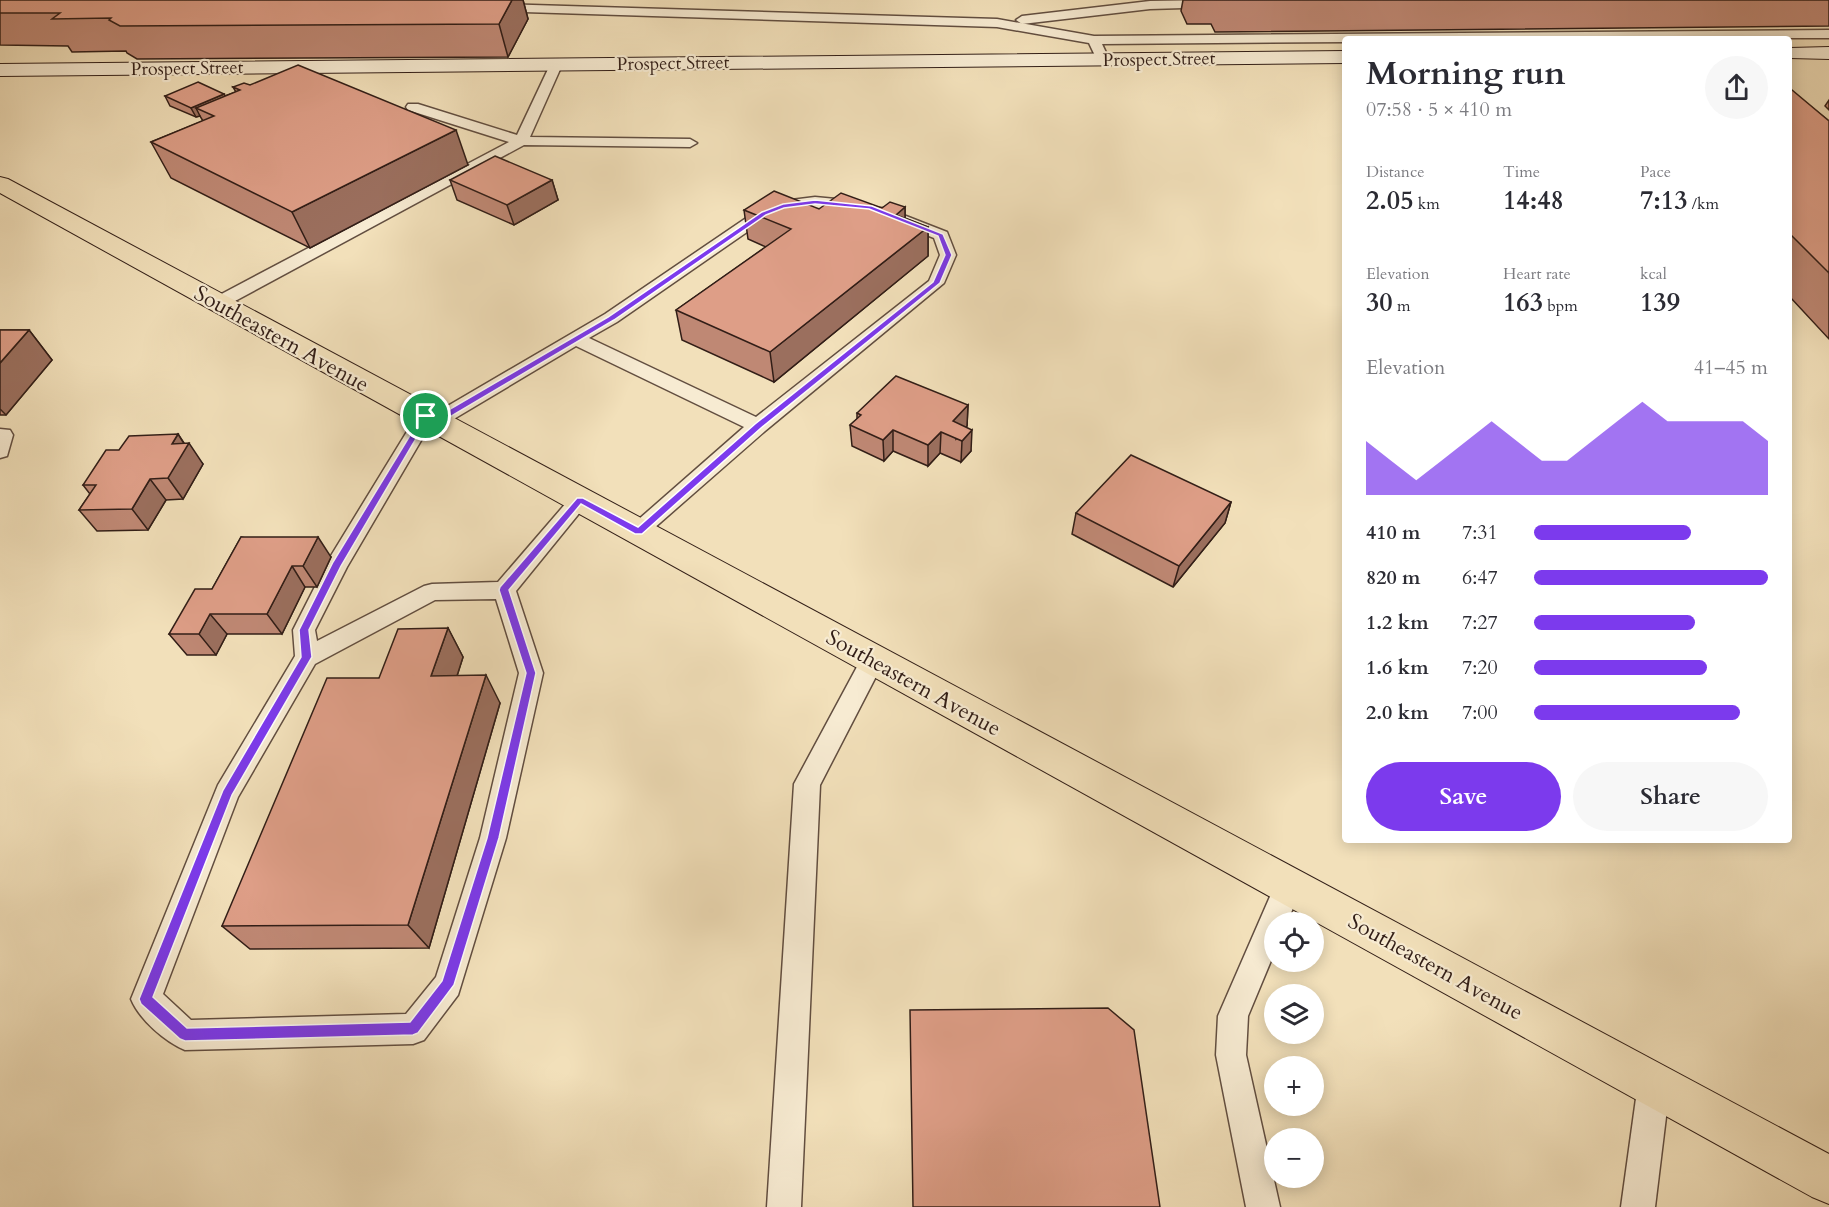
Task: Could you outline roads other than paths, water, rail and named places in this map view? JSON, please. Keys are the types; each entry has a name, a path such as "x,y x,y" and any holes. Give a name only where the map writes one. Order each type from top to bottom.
{"main road":[{"path":"1792,53 1829,53"},
{"name":"Prospect Street","path":"0,69 1342,57"},
{"name":"Southeastern Avenue","path":"0,184 1829,1180"}],"lane":[{"path":"997,23 1150,5 1221,4"},
{"path":"482,8 997,23 1094,40 1342,38"},
{"path":"1582,36 1829,34"},
{"path":"1335,38 1342,47"},
{"path":"1094,40 1103,59"},
{"path":"218,303 521,141 556,64"},
{"path":"413,106 521,141 690,143"},
{"path":"307,657 304,630 337,565 431,419 611,318 764,213 783,206 815,202 875,209 941,235 948,255 936,283 758,426 638,531"},
{"path":"576,339 758,426"},
{"path":"0,435 3,435 0,451"},
{"path":"504,590 531,673 493,838 447,985 413,1029 185,1035 146,999 227,793 307,657 432,592 504,590 580,500"},
{"path":"784,1207 807,784 873,660"},
{"path":"1263,1207 1231,1055 1233,1016 1289,885"},
{"path":"1638,1207 1654,1084"}]}
